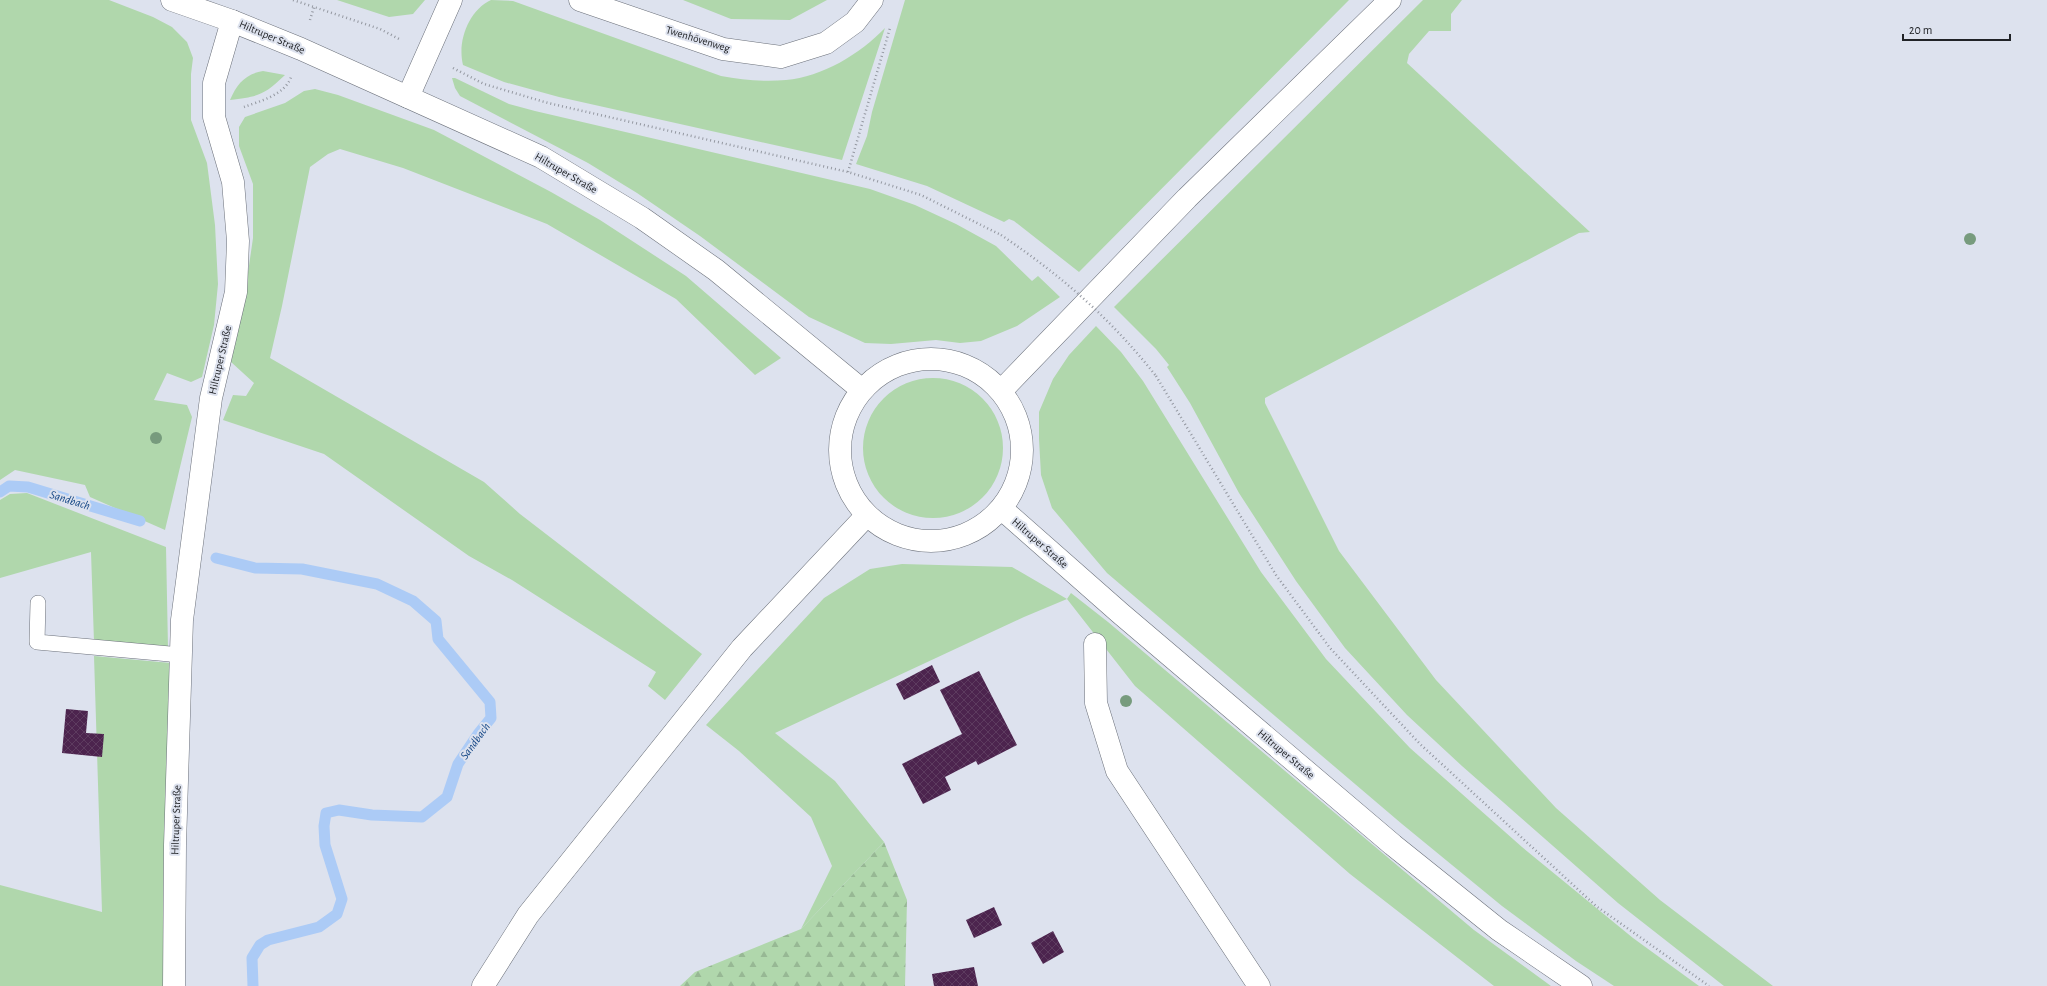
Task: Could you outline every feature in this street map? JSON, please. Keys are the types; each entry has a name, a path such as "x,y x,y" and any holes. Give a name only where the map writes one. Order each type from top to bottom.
{"street":[{"name":"Hiltruper Straße","path":"172,0 232,21 301,49 541,157 642,218 716,270 862,390"},
{"path":"408,97 451,0"},
{"name":"Twenhövenweg","path":"580,0 723,49 781,57 826,43 855,22 872,0"},
{"path":"1002,392 1187,198 1390,0"},
{"name":"Hiltruper Straße","path":"174,986 175,845 182,620 211,398 236,292 238,241 233,182 214,117 214,83 232,21"},
{"path":"916,360 948,360 977,371 1002,392 1017,419 1023,450 1017,481 1002,508 990,520 976,530 959,537 940,541 913,539 885,529 867,515 849,489 840,460 840,440 845,420 852,404 862,390 887,370 916,360"},
{"name":"Hiltruper Straße","path":"1002,508 1120,613 1393,845 1499,930 1581,986"},
{"path":"483,986 528,915 742,648 867,515"},
{"path":"1095,644 1096,703 1118,771 1252,984"}],"lane":[{"path":"38,603 37,642 181,655"}],"path":[{"path":"293,0 380,29 484,84 548,103 848,172 922,195 1001,235 1066,281 1114,327 1156,376 1276,575 1330,648 1420,744 1596,906 1709,986"},
{"path":"214,117 271,98 289,82 314,7"},
{"path":"848,172 890,27"}],"green space":[{"path":"0,0 109,0 153,17 172,27 187,42 193,58 191,74 191,120 207,163 215,225 218,284 214,325 202,377 191,382 167,373 154,400 187,405 192,417 165,530 90,497 85,485 15,470 0,480"},
{"path":"337,0 425,0 413,14 389,17"},
{"path":"491,0 513,1 721,76 737,79 778,81 800,78 813,74 840,63 864,47 885,28 842,160 559,97 504,82 463,65 462,46 466,27 476,11"},
{"path":"683,0 827,0 790,20 731,19"},
{"path":"905,0 1349,0 1079,272 1014,221 1009,219 1004,222 927,186 856,164 867,136 872,112"},
{"path":"1423,0 1462,0 1451,14 1451,31 1429,31 1409,54 1407,63 1590,232 1579,233 1265,398 1265,403 1339,551 1436,680 1556,808 1660,900 1773,986 1724,986 1618,903 1462,766 1407,715 1345,648 1296,581 1239,493 1190,403 1167,367 1169,365 1156,349 1114,307"},
{"path":"263,71 285,75 266,91 260,94 230,100 236,89 246,77"},
{"path":"452,78 455,78 509,104 870,189 915,205 956,224 996,246 1032,281 1038,276 1060,297 1017,326 981,341 960,343 936,340 891,344 865,343 809,317 700,236 637,193 588,163 460,96 455,88"},
{"path":"315,89 338,95 434,130 551,192 600,220 686,276 781,358 755,375 676,299 547,224 403,168 340,149 328,154 310,167 270,358 484,482 520,514 702,654 665,700 648,686 656,672 512,580 469,556 324,454 223,420 233,395 246,396 254,383 231,362 243,307 253,238 253,184 239,146 239,127 245,117 285,103 304,91"},
{"path":"1096,326 1121,352 1143,381 1261,572 1326,659 1410,748 1522,847 1633,938 1699,986 1614,986 1576,961 1502,906 1402,824 1107,573 1052,508 1041,475 1039,439 1039,412 1053,379 1069,355"},
{"path":"933,378 953,381 960,384 972,390 987,404 1000,428 1003,448 1000,468 997,475 991,487 977,502 953,515 933,518 913,515 906,512 894,506 879,492 866,468 863,448 866,428 869,421 875,409 889,394 913,381"},
{"path":"27,493 166,547 168,648 94,642 91,552 0,578 0,500 10,494"},
{"path":"902,564 1012,567 1067,599 1024,617 775,733 835,781 884,842 801,929 832,866 811,817 739,751 706,725 824,598 870,569"},
{"path":"1071,593 1108,622 1474,930 1551,986 1494,986 1350,874 1135,686 1067,599"},
{"path":"94,656 171,663 165,986 0,986 0,885 102,912"},
{"path":"884,842 907,900 905,986 680,986 695,972 801,929"}],"building":[{"path":"932,665 940,682 904,700 896,684"},
{"path":"979,671 1017,745 978,765 976,761 945,777 951,790 923,804 902,764 962,734 940,690"},
{"path":"66,709 88,711 86,733 104,734 102,757 62,753"},
{"path":"994,907 1002,925 974,938 966,920"},
{"path":"1053,931 1064,952 1043,964 1031,943"},
{"path":"974,967 978,986 934,986 932,974"}],"waterway":[{"name":"Sandbach","path":"0,492 9,486 28,487 140,521"},
{"name":"Sandbach","path":"216,558 255,568 302,569 377,584 413,601 436,621 438,639 490,702 491,718 478,734 458,764 447,797 422,817 372,815 339,810 326,813 324,826 325,845 342,899 337,914 319,927 268,940 260,945 252,958 253,986"}]}
